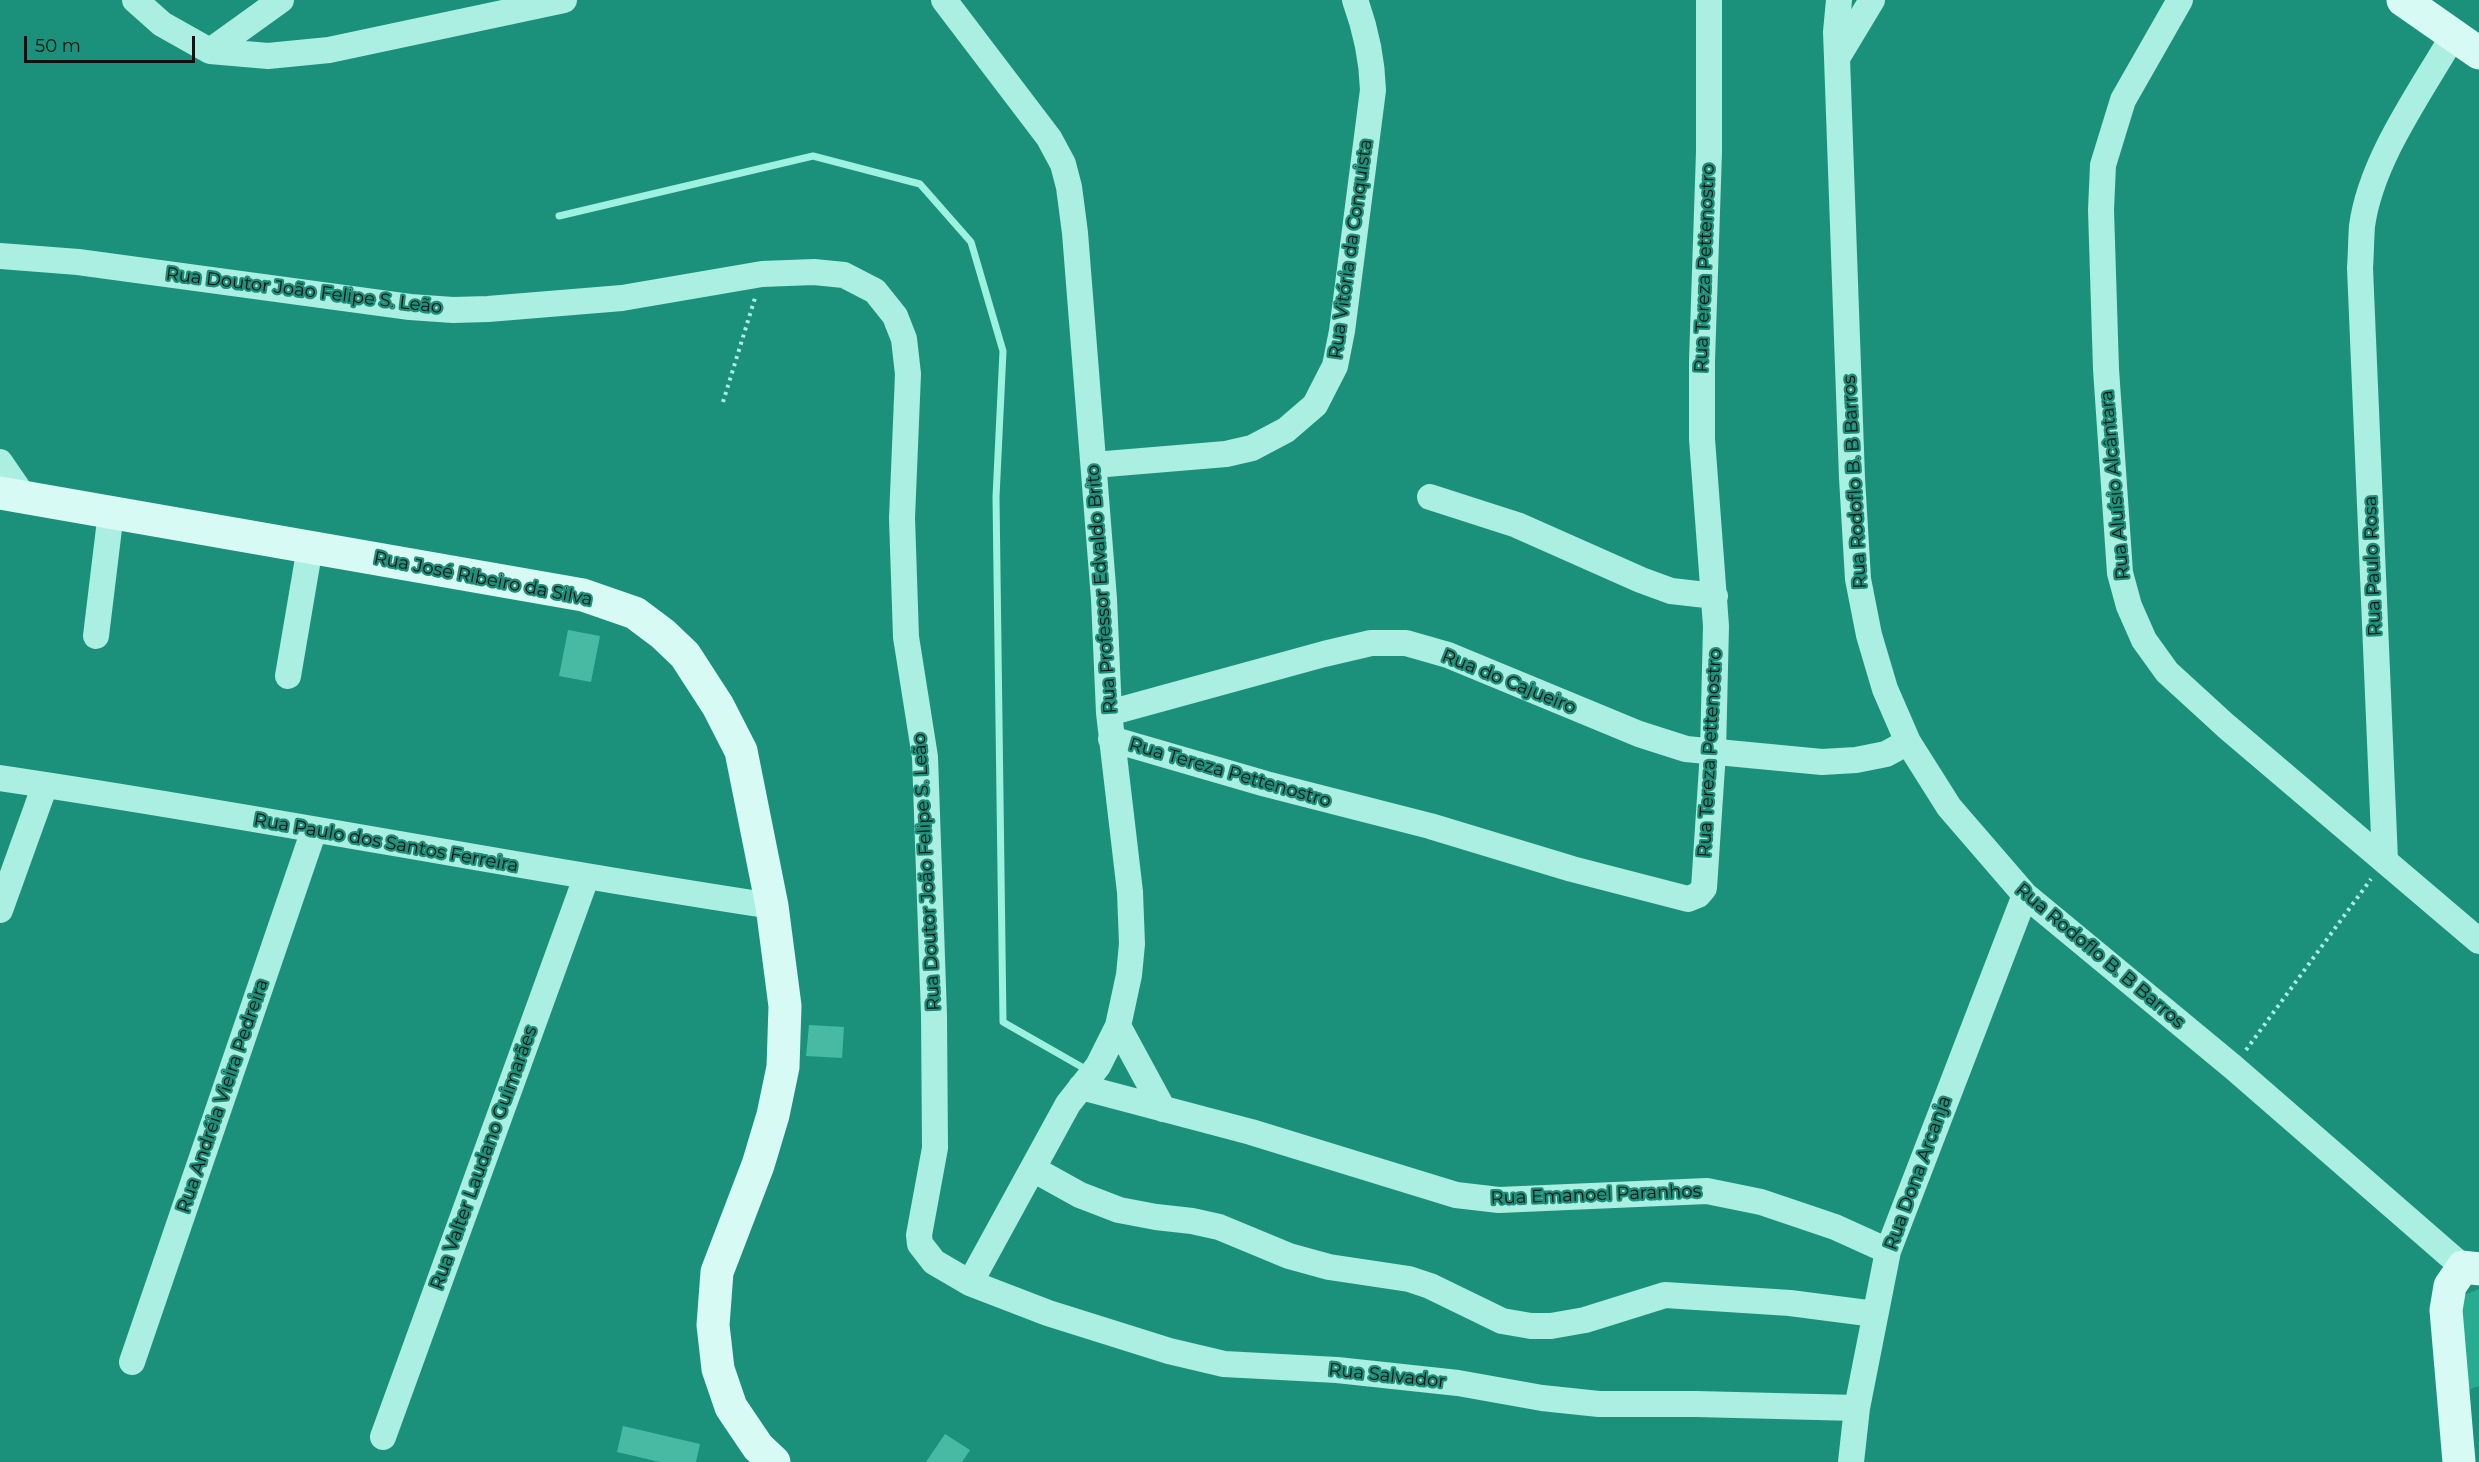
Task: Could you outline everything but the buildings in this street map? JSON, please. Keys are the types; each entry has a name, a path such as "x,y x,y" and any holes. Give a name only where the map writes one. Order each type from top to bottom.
{"street":[{"path":"135,0 162,24 210,51 268,56 329,50 564,0"},
{"path":"210,51 281,0"},
{"name":"Rua Professor Edvaldo Brito","path":"944,0 1049,138 1062,164 1069,187 1075,233 1094,465 1111,739 1130,892 1132,944 1129,975 1118,1026 1098,1066 1068,1104 970,1283"},
{"name":"Rua Vitória da Conquista","path":"1094,465 1226,454 1252,447 1286,430 1315,405 1335,366 1342,330 1373,90 1372,60 1365,28 1355,0"},
{"name":"Rua Tereza Pettenostro","path":"1111,739 1266,784 1430,826 1572,869 1688,899 1698,895 1704,888 1713,752 1715,596 1702,417 1709,152 1709,0"},
{"name":"Rua Rodoflo B. B Barros","path":"1839,0 1836,32 1852,478 1858,579 1875,656 1908,742 1949,807 2025,895 2471,1268"},
{"path":"1838,58 1872,0"},
{"name":"Rua Aluísio Alcântara","path":"2180,0 2123,100 2103,165 2101,210 2106,369 2120,573 2130,606 2144,640 2168,672 2226,726 2479,941"},
{"path":"2403,0 2466,44"},
{"name":"Rua Paulo Rosa","path":"2385,860 2360,268 2362,225 2374,181 2395,135 2466,44"},
{"name":"Rua Doutor João Felipe S. Leão","path":"0,256 78,262 410,307 453,310 622,298 762,274 814,272 844,275 875,291 895,316 904,339 908,374 902,518 906,638 925,757 935,1069 934,1148 920,1244 934,1262"},
{"path":"0,462 12,495"},
{"name":"Rua José Ribeiro da Silva","path":"12,495 583,595 635,613 663,634 685,655 718,706 741,751 772,906 785,1006 783,1067 773,1116 758,1165 717,1272 713,1325 718,1369 731,1407 758,1448 774,1462"},
{"path":"1430,497 1517,525 1671,591 1715,596"},
{"path":"96,636 111,512"},
{"path":"288,676 310,546"},
{"name":"Rua do Cajueiro","path":"1109,713 1324,654 1371,644 1406,643 1448,655 1639,734 1686,749 1833,761 1856,760 1886,754 1908,742"},
{"name":"Rua Paulo dos Santos Ferreira","path":"0,778 585,878 772,906"},
{"path":"0,910 45,785"},
{"name":"Rua Andréia Vieira Pedreira","path":"132,1362 314,830"},
{"name":"Rua Valter Laudano Guimarães","path":"384,1437 585,878"},
{"name":"Rua Dona Arcanja","path":"1851,1462 1857,1408 1888,1251 2025,895"},
{"path":"1118,1026 1163,1109"},
{"name":"Rua Emanoel Paranhos","path":"1081,1088 1251,1132 1456,1195 1499,1200 1707,1191 1761,1202 1835,1227 1888,1251"},
{"path":"1033,1169 1080,1195 1119,1210 1219,1227 1288,1256 1329,1267 1409,1279 1430,1286 1502,1321 1531,1326 1551,1326 1585,1320 1665,1294 1790,1303 1875,1314"},
{"name":"Rua Salvador","path":"934,1262 970,1283 1059,1316 1169,1351 1224,1364 1337,1370 1458,1383 1542,1398 1599,1404 1857,1408"},
{"path":"2459,1462 2446,1310 2450,1286 2471,1268"},
{"path":"2476,1462 2471,1442 2472,1426 2479,1418"}],"path":[{"path":"723,402 762,274"},
{"path":"2233,1067 2385,860"}],"green space":[{"path":"2479,1289 2479,1386 2468,1390 2460,1297"}],"waterway":[{"path":"559,216 813,156 920,184 971,242 1003,351 996,497 1003,1022 1087,1070"}]}
